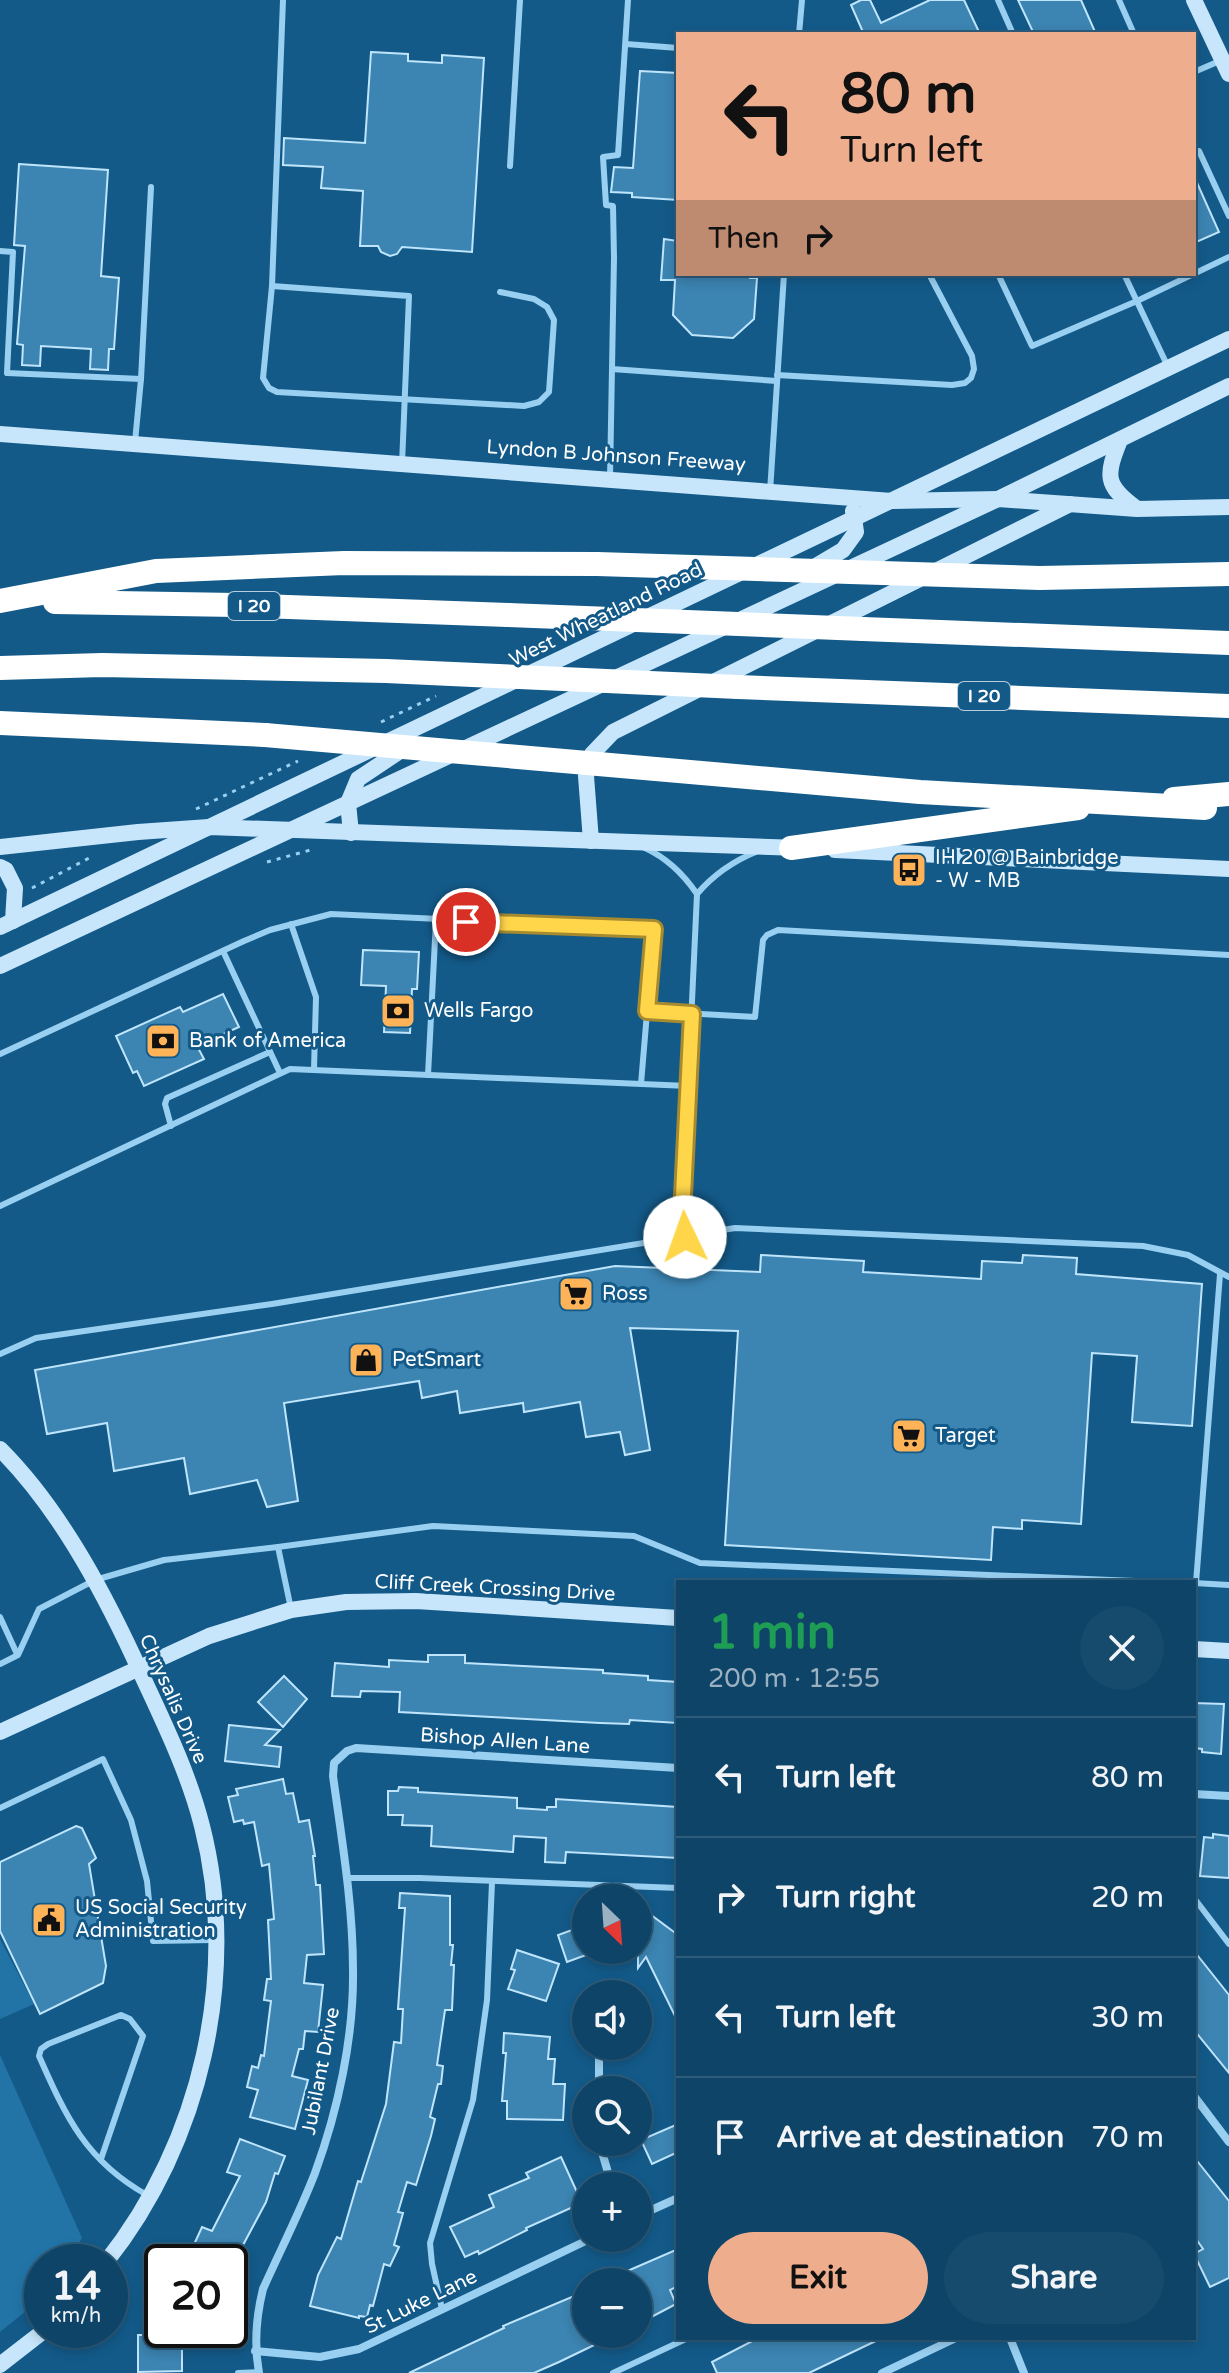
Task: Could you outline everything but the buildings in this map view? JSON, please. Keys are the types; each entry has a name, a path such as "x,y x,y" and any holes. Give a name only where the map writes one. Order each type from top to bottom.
{"highway":[{"path":"0,601 156,571 344,563 597,564 1040,578 1229,574"},
{"name":"I 20","path":"0,601 206,604 1229,643"},
{"name":"I 20","path":"0,668 102,665 386,671 1229,706"},
{"path":"0,723 265,735 920,792 1217,808"},
{"path":"780,847 1043,812 1229,794"}],"main road":[{"path":"1194,0 1226,67"},
{"name":"West Wheatland Road","path":"6,924 1229,339"},
{"path":"0,966 998,499 1229,386"},
{"name":"Lyndon B Johnson Freeway","path":"0,434 892,501 998,499 1137,509 1229,507"},
{"path":"1120,440 1110,466 1110,481 1116,494 1137,509"},
{"path":"794,593 805,572 843,550 856,532 856,518 848,497"},
{"path":"591,841 586,776 592,754 613,732 1071,503"},
{"path":"351,833 348,803 358,779 413,743 437,718"},
{"path":"0,847 209,827 780,847 1229,869"},
{"path":"0,867 6,870 15,888 6,924"},
{"name":"Chrysalis Drive","path":"0,1449 65,1532 95,1580 138,1667 171,1735 203,1827 212,1882 216,1940 212,2011 203,2059 186,2117 164,2172 118,2244"},
{"name":"Cliff Creek Crossing Drive","path":"0,1732 209,1636 291,1610 346,1602 416,1601 676,1618"},
{"path":"1196,1649 1229,1651"},
{"path":"0,2365 24,2346"}],"street":[{"name":"Bishop Allen Lane","path":"334,1763 347,1751 356,1748 676,1768"},
{"name":"Jubilant Drive","path":"259,2373 255,2351 258,2307 315,2172 336,2103 349,2032 353,1972 347,1878 333,1776 334,1763"},
{"path":"1196,1794 1229,1796"},
{"path":"1196,2099 1229,2142"},
{"path":"652,2210 676,2199"},
{"name":"St Luke Lane","path":"255,2351 320,2357 359,2349 572,2247"},
{"path":"882,2373 952,2340"},
{"path":"1011,2340 1024,2373"}],"lane":[{"path":"283,0 272,286 263,364 263,378 269,388 277,392 404,400 524,406 539,402 549,392 554,320 547,307 534,299 500,292"},
{"path":"510,166 520,0"},
{"path":"610,480 613,206 606,205 603,157 618,155 628,0"},
{"path":"799,32 802,0"},
{"path":"998,0 1012,32"},
{"path":"1119,0 1133,32"},
{"path":"626,44 676,48"},
{"path":"1196,72 1226,67"},
{"path":"1196,152 1199,151 1229,216"},
{"path":"135,444 151,187"},
{"path":"0,251 13,252 7,373 141,379"},
{"path":"1196,273 1229,257"},
{"path":"770,492 784,276"},
{"path":"612,369 952,385 965,383 974,369 972,356 930,276"},
{"path":"999,276 1032,346 1189,276"},
{"path":"1125,276 1168,367"},
{"path":"272,286 409,296 402,464"},
{"path":"630,842 672,865 697,894"},
{"path":"685,1237 682,1216 697,894 729,865 780,847"},
{"path":"0,1054 223,951 291,924 331,914 351,914 654,929 641,1084"},
{"path":"428,1075 436,920"},
{"path":"291,924 316,997 314,1069"},
{"path":"647,1011 755,1017 763,940 778,930 1229,955"},
{"path":"223,951 280,1073"},
{"path":"171,1126 165,1104 167,1098 270,1052"},
{"path":"0,1206 290,1069 688,1086"},
{"path":"0,1354 36,1338 272,1304 735,1228 1143,1246 1188,1255 1229,1277"},
{"path":"1195,1580 1220,1274"},
{"path":"0,1664 18,1655 39,1609 95,1580 164,1560 433,1526 634,1536 700,1563 1111,1580"},
{"path":"278,1547 291,1610"},
{"path":"1196,1583 1229,1585"},
{"path":"0,1617 18,1655"},
{"path":"0,1808 103,1759 131,1820 147,1881 153,1941 216,1940"},
{"path":"347,1878 676,1888"},
{"path":"442,2309 430,2243 473,2100 487,2000 492,1882"},
{"path":"1196,1901 1229,1944"},
{"path":"101,2159 143,2036 130,2019 121,2015 48,2044 41,2049 39,2056 65,2116 89,2150 132,2186 151,2196"},
{"path":"613,2373 684,2340"},
{"path":"238,2373 259,2373"}],"path":[{"path":"263,863 315,849 322,841"},
{"path":"30,889 94,856"}],"shaded area":[{"path":"0,1939 34,2004 0,2019"},
{"path":"0,2055 82,2238 78,2244 24,2244 24,2313 0,2332"}],"place":[{"name":"IH 20 @ Bainbridge - W - MB","path":"909,870"},
{"name":"Wells Fargo","path":"398,1011"},
{"name":"Bank of America","path":"163,1041"},
{"name":"Ross","path":"576,1294"},
{"name":"PetSmart","path":"366,1360"},
{"name":"Target","path":"909,1436"},
{"name":"US Social Security Administration","path":"49,1920"}],"route":[{"path":"466,922 654,929 647,1011 692,1014 682,1216 685,1237"}]}
